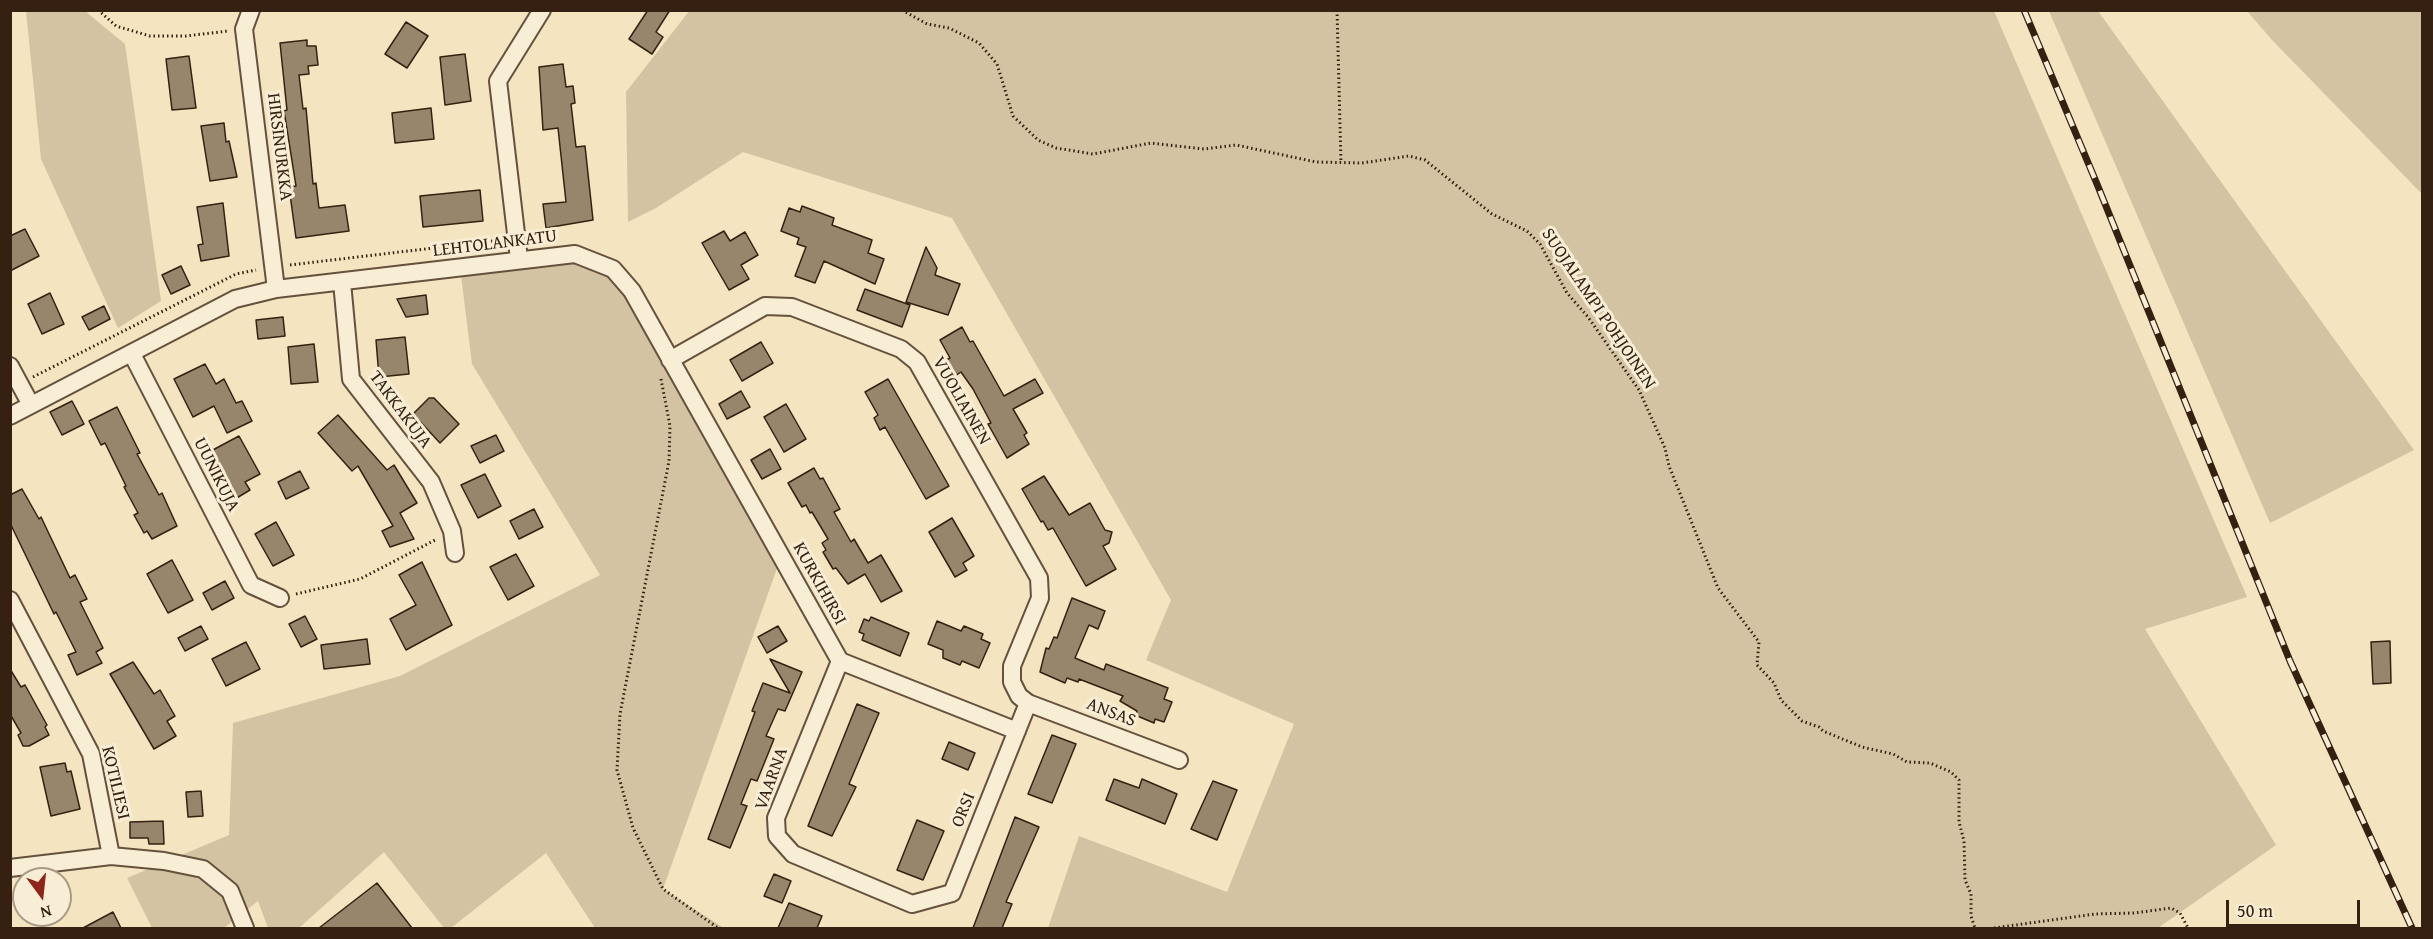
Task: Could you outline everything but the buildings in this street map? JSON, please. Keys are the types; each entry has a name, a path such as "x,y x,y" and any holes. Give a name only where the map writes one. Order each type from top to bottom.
{"street":[{"name":"HIRSINURKKA","path":"251,10 244,29 276,289"},
{"path":"519,259 498,81 542,10"},
{"name":"LEHTOLANKATU","path":"10,416 235,299 276,289 575,254 613,269 632,291 670,360"},
{"name":"TAKKAKUJA","path":"342,282 351,379 430,482 452,531 455,553"},
{"name":"VUOLIAINEN","path":"670,360 765,306 792,307 901,349 917,362 1039,578 1040,598 1012,666 1012,682 1019,696 1028,703"},
{"name":"UUNIKUJA","path":"132,354 251,585 279,598"},
{"name":"KURKIHIRSI","path":"670,360 840,661"},
{"path":"10,366 31,405"},
{"name":"KOTILIESI","path":"10,600 91,754 111,856"},
{"path":"840,661 1017,731"},
{"name":"VAARNA","path":"840,661 776,818 777,836 793,854 912,904"},
{"name":"ORSI","path":"912,904 952,893 1028,703"},
{"name":"ANSAS","path":"1028,703 1179,760"},
{"path":"10,868 111,856 164,861 203,869 230,891 245,928"}],"path":[{"path":"98,10 116,26 150,36 186,36 244,29"},
{"name":"SUOJALAMPI POHJOINEN","path":"902,10 919,20 949,28 979,43 997,64 1013,116 1038,140 1056,148 1093,154 1150,143 1204,149 1236,145 1316,162 1341,163 1362,163 1409,156 1425,159 1491,214 1527,231 1540,244 1567,293 1588,317 1639,390 1665,448 1668,466 1718,588 1759,642 1757,665 1774,683 1781,700 1802,721 1823,731 1862,747 1893,754 1907,762 1930,763 1951,772 1959,780 1958,800 1964,841 1965,880 1971,894 1971,916 1975,928"},
{"path":"1337,10 1341,163"},
{"path":"670,360 660,375 670,426 669,461 620,714 617,770 633,828 663,889 718,928"},
{"path":"279,598 360,579 452,531"},
{"path":"1994,928 2095,914 2134,913 2171,908 2180,913 2188,928"}],"shaded area":[{"path":"690,10 1994,11 2247,597 2145,629 2276,845 2158,928 1048,928 1079,836 1227,892 1294,724 1146,660 1171,600 952,218 743,152 656,208 628,222 626,92"},
{"path":"26,11 85,11 125,44 161,301 118,328 41,159"},
{"path":"2049,11 2098,11 2414,450 2270,523"},
{"path":"2247,11 2422,11 2422,194 2272,40"},
{"path":"575,254 613,269 781,557 663,889 724,928 595,928 546,853 451,928 444,928 384,852 299,928 268,928 258,901 224,928 152,928 127,878 229,835 233,723 400,676 600,575 472,364 460,267"}],"railway":[{"path":"2024,10 2290,661 2412,928"}]}
